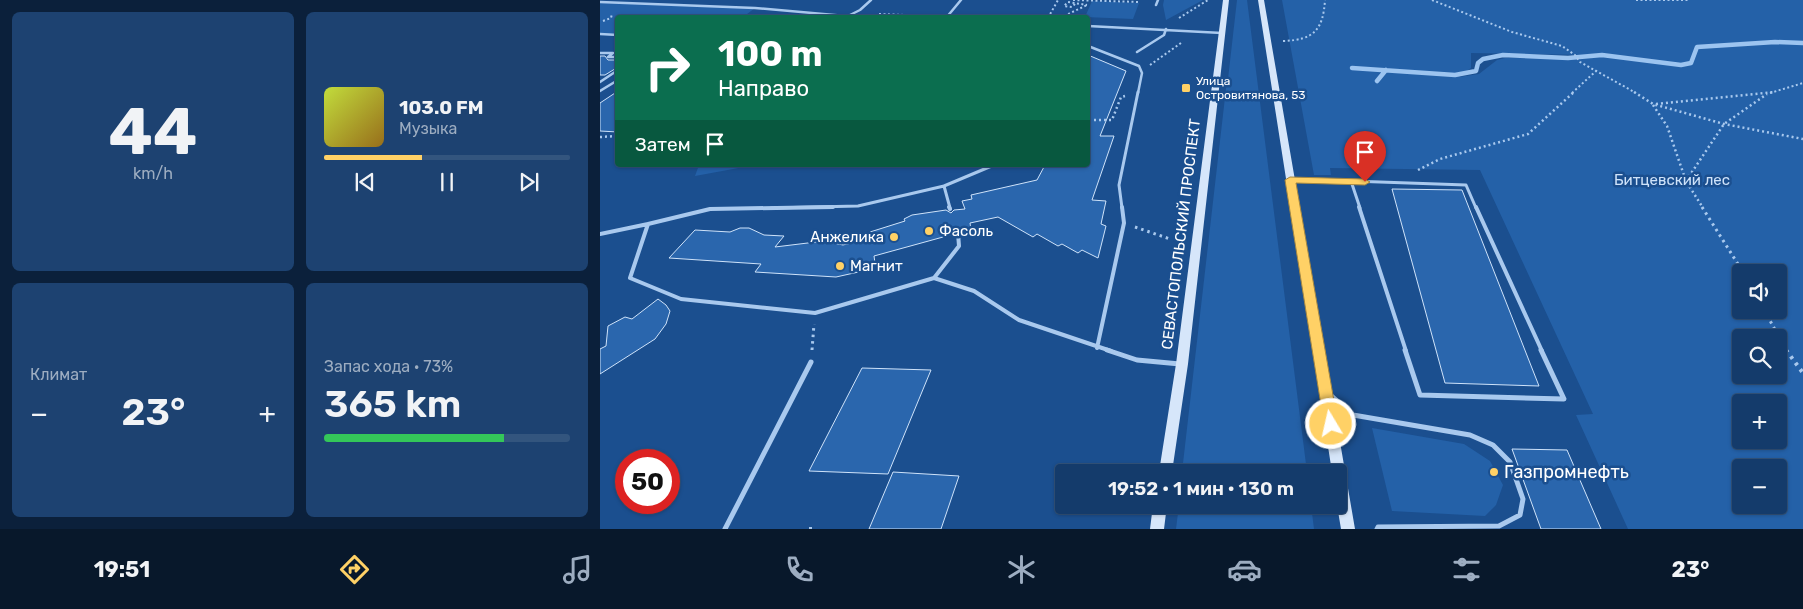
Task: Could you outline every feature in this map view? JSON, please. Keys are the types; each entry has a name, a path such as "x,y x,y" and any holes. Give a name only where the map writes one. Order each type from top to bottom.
{"main road":[{"name":"СЕВАСТОПОЛЬСКИЙ ПРОСПЕКТ","path":"1166,464 1182,364 1226,0"},
{"path":"1261,0 1337,464"},
{"path":"1157,529 1159,514"},
{"path":"1346,514 1348,529"}],"lane":[{"path":"850,15 860,10 871,0"},
{"path":"948,15 961,0"},
{"path":"1156,5 1158,0"},
{"path":"600,2 755,8 826,15"},
{"path":"1090,26 1222,33"},
{"path":"1137,52 1164,35 1166,29"},
{"path":"600,34 615,35"},
{"path":"1090,47 1139,66 1142,73 1119,185 1124,223 1097,348"},
{"path":"600,53 613,53 608,56 615,57"},
{"path":"600,82 615,72"},
{"path":"600,92 615,82"},
{"path":"600,234 710,209 858,206 944,186 989,167"},
{"path":"1290,180 1351,181 1393,182 1466,185 1564,399 1420,396 1351,181"},
{"path":"944,186 950,209"},
{"path":"648,224 630,278 681,298 815,313 934,278 959,246 958,233"},
{"path":"934,278 974,292 1019,320 1097,348 1137,360 1182,364"},
{"path":"725,529 811,362"},
{"path":"1325,391 1353,415 1470,435 1493,445 1510,462 1523,499 1520,516 1499,526 1378,527 1377,529"}],"path":[{"path":"1050,15 1058,0"},
{"path":"1073,0 1140,2"},
{"path":"1087,5 1088,0"},
{"path":"1176,19 1208,0"},
{"path":"1283,41 1295,41 1316,33 1321,26 1325,0"},
{"path":"1432,0 1512,32 1562,46 1575,55 1580,62 1652,104 1724,124 1803,139"},
{"path":"1636,0 1688,0"},
{"path":"1075,4 1087,5"},
{"path":"1066,15 1087,5"},
{"path":"1157,60 1169,50 1175,49 1194,31"},
{"path":"1393,182 1440,159 1528,134 1596,71"},
{"path":"1652,104 1769,92 1803,83"},
{"path":"1686,181 1724,124 1769,92"},
{"path":"1094,120 1112,120 1121,97"},
{"path":"1652,104 1667,126 1686,181 1738,264"},
{"path":"600,136 615,136"},
{"path":"1124,223 1170,239"},
{"path":"811,362 815,313"},
{"path":"1769,319 1788,353 1803,373"},
{"path":"809,529 815,529"}],"green space":[{"path":"1164,0 1203,0 1166,20"},
{"path":"1237,0 1247,0 1306,464 1183,464 1227,80 1230,79 1228,79"},
{"name":"Битцевский лес","path":"1282,0 1803,0 1803,529 1628,529 1576,415 1593,414 1480,170 1330,168 1331,175 1314,175","holes":["1471,53 1585,55 1587,57 1505,58 1497,60 1479,74 1459,77 1471,68"]},
{"path":"1092,1 1139,3 1133,19 1090,17 1090,15 1086,15"},
{"path":"600,2 755,8 746,15 615,15 615,35 600,34"},
{"path":"698,167 744,167 695,176"},
{"path":"1372,428 1464,444 1490,461 1503,485 1496,505 1485,516 1392,511"},
{"path":"1178,514 1312,514 1314,529 1176,529"}],"building":[{"path":"600,56 605,56 608,60 615,60 615,69 605,75 600,75"},
{"path":"1090,56 1126,71 1100,136 1114,136 1092,200 1106,201 1101,224 1106,226 1098,258 1082,250 1078,253 1062,244 1058,246 1037,234 1033,237 998,217 970,223 971,230 962,232 957,229 954,234 874,256 875,263 863,267 863,271 836,277 755,272 761,264 669,258 695,230 730,232 740,228 749,228 764,235 784,236 775,247 824,241 843,245 871,238 870,232 905,221 904,219 912,215 946,210 951,213 954,210 965,209 962,201 972,199 971,195 1037,180 1044,167 1090,167"},
{"path":"615,93 615,132 600,131 600,103"},
{"path":"1392,189 1462,190 1539,386 1445,383"},
{"path":"658,299 670,311 666,324 655,339 600,374 600,349 606,346 608,326 625,317 632,319"},
{"path":"862,368 931,370 888,474 809,471"},
{"path":"1512,449 1567,450 1601,529 1541,529"},
{"path":"893,472 959,476 941,529 869,529"}],"waterway":[{"path":"1386,70 1455,75 1476,71 1478,63 1483,59 1503,55 1568,58 1602,55 1681,65 1691,63 1697,47 1775,42 1803,43"},
{"path":"1352,68 1386,70"},
{"path":"1377,81 1386,70"}],"place":[{"name":"Улица Островитянова, 53","path":"1186,88"},
{"name":"Фасоль","path":"929,231"},
{"name":"Анжелика","path":"894,237"},
{"name":"Магнит","path":"840,266"},
{"name":"Газпромнефть","path":"1494,472"}],"route":[{"path":"1331,424 1290,180 1365,182"}]}
